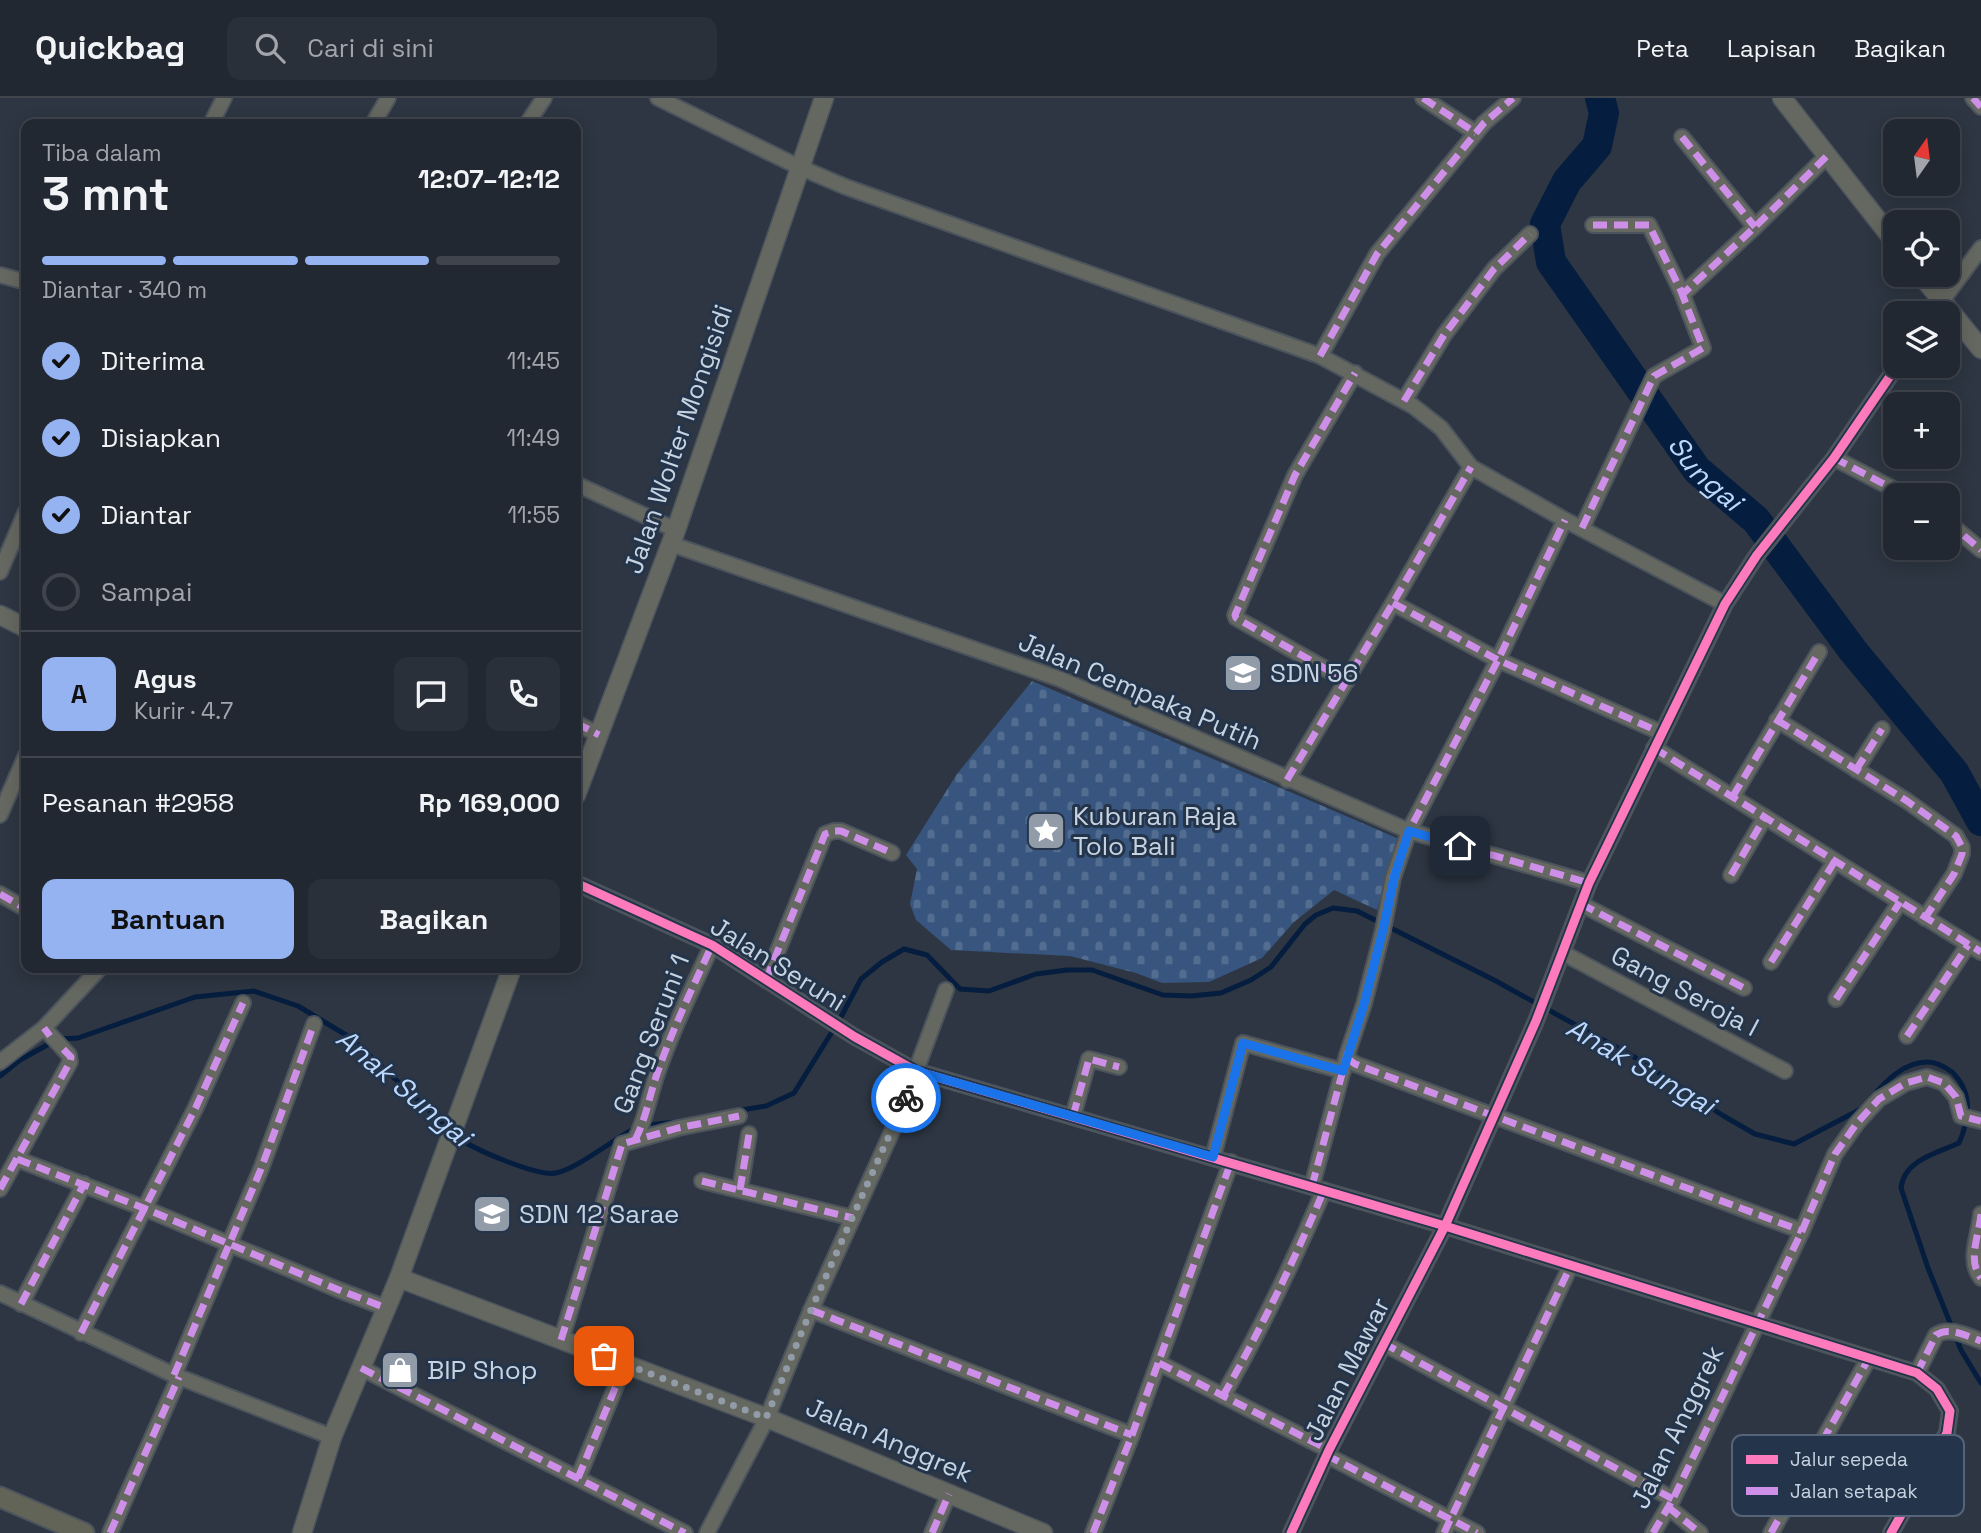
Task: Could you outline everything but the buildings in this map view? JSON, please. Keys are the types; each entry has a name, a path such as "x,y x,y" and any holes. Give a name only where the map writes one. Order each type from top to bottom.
{"main road":[{"path":"0,1497 84,1533"}],"street":[{"path":"214,119 224,98"},
{"path":"376,119 388,98"},
{"path":"530,119 544,98"},
{"path":"658,98 846,187 1320,356 1404,401 1441,428 1471,467 1725,604"},
{"name":"Jalan Wolter Mongisidi","path":"581,782 674,537 824,98"},
{"path":"1423,98 1476,133"},
{"path":"1320,356 1377,254 1476,133 1513,98"},
{"path":"1782,98 1883,227"},
{"path":"1973,98 1981,107"},
{"path":"1682,136 1755,227"},
{"path":"1681,291 1685,292 1827,156"},
{"path":"1582,528 1654,376 1703,348 1681,291 1650,225 1593,225"},
{"path":"1404,401 1444,335 1494,269 1530,234"},
{"path":"1941,301 1981,248"},
{"path":"0,275 21,281"},
{"path":"1960,329 1981,349"},
{"path":"1347,681 1235,615 1296,475 1355,373"},
{"name":"Jalan Mawar","path":"1291,1533 1327,1452 1445,1226 1536,1021 1590,883 1725,604 1757,555 1834,458 1889,378"},
{"path":"1834,458 1883,484"},
{"path":"1287,780 1471,467"},
{"name":"Jalan Cempaka Putih","path":"581,487 674,537 1060,679 1409,831 1590,883"},
{"path":"1223,1396 1294,1263 1318,1188 1345,1065 1409,831 1498,660 1565,520"},
{"path":"0,572 21,523"},
{"path":"1960,532 1981,550"},
{"path":"1393,603 1498,660 1662,733"},
{"path":"0,615 21,626"},
{"path":"1732,796 1819,652"},
{"path":"1777,720 1907,801 1956,836 1962,847 1962,854 1954,874 1924,918"},
{"path":"581,726 599,735"},
{"path":"1856,770 1882,729"},
{"path":"1654,748 1981,952"},
{"path":"0,815 21,767"},
{"path":"1731,875 1765,817"},
{"path":"766,980 825,834 841,831 892,853"},
{"path":"1771,962 1835,861"},
{"name":"Jalan Seruni","path":"581,885 712,945 855,1037 916,1071 1445,1226 1917,1373"},
{"path":"0,894 21,906"},
{"path":"1836,999 1900,902"},
{"path":"1581,904 1744,988"},
{"path":"1907,1036 1968,944"},
{"name":"Gang Seruni 1","path":"561,1340 622,1144 635,1140 643,1125 656,1075 712,945"},
{"name":"Gang Seroja I","path":"1563,953 1785,1072"},
{"path":"0,1062 51,1036 96,973"},
{"path":"302,1533 332,1437 399,1278 510,973"},
{"path":"707,1533 766,1418 811,1310 899,1116 946,990"},
{"path":"81,1333 197,1107 243,1003"},
{"path":"110,1533 261,1169 314,1024"},
{"path":"0,1189 71,1057 51,1036"},
{"path":"1213,1157 1243,1043 1345,1065 1354,1064 1802,1231"},
{"path":"1073,1116 1089,1059 1119,1067"},
{"name":"Jalan Anggrek","path":"1653,1533 1802,1231 1835,1154 1857,1123 1879,1099 1906,1083 1927,1077 1944,1083 1956,1097 1961,1116 1981,1121"},
{"path":"635,1140 739,1116"},
{"path":"740,1190 749,1134"},
{"path":"16,1159 84,1184 386,1308"},
{"path":"1093,1533 1159,1363 1231,1162"},
{"path":"702,1181 853,1218"},
{"path":"21,1304 84,1184"},
{"path":"1981,1214 1973,1261 1981,1278"},
{"path":"1444,1533 1571,1265"},
{"name":"Jalan Anggrek","path":"399,1278 766,1418 1043,1533"},
{"path":"0,1293 176,1376 332,1437"},
{"path":"811,1310 1132,1435"},
{"path":"1946,1435 1950,1411 1937,1389 1917,1373 1936,1335 1948,1331 1981,1341"},
{"path":"1383,1343 1670,1503 1700,1533"},
{"path":"1826,1435 1869,1358"},
{"path":"1159,1363 1477,1533"},
{"path":"578,1478 625,1364"},
{"path":"361,1368 685,1533"},
{"path":"932,1533 949,1494"},
{"path":"1771,1533 1781,1516"},
{"path":"1891,1533 1901,1516"}],"green space":[{"path":"1032,681 1397,838 1377,910 1334,890 1294,922 1262,958 1209,982 1162,983 1136,973 1070,956 951,950 916,920 910,904 917,869 906,855 957,774"}],"waterway":[{"name":"Sungai","path":"1600,98 1604,113 1597,146 1567,181 1545,224 1551,262 1697,470 1756,520 1854,652 1954,772 1981,821"},
{"name":"Anak Sungai","path":"736,1111 766,1106 794,1093 840,1019 861,979 904,949 927,955 960,989 989,991 1036,974 1092,970 1163,995 1191,996 1221,993 1251,980 1271,967 1305,924 1316,915 1333,908 1357,911 1494,980 1636,1058 1755,1134 1794,1144 1861,1109"},
{"name":"Anak Sungai","path":"0,1076 20,1060 58,1039 78,1038 195,997 254,991 298,1006 351,1038 449,1129"},
{"name":"Anak Sungai","path":"1872,1097 1903,1069 1927,1062 1952,1072 1963,1088 1968,1106 1966,1124 1959,1143 1915,1164 1903,1178 1901,1188 1928,1268 1961,1350 1981,1383"},
{"name":"Anak Sungai","path":"456,1136 504,1161 535,1171 556,1173 584,1160 632,1130 647,1125 675,1122"}],"marked path":[{"path":"1423,98 1476,133"},
{"path":"1320,356 1377,254 1484,123 1513,98"},
{"path":"1973,98 1981,107"},
{"path":"1682,137 1755,227"},
{"path":"1593,225 1649,225 1681,291 1685,292 1827,156"},
{"path":"1404,401 1444,335 1494,269 1530,234"},
{"path":"1582,528 1654,376 1703,348 1681,291"},
{"path":"1347,681 1235,615 1295,475 1355,373"},
{"path":"1834,458 1883,484"},
{"path":"1287,780 1471,467"},
{"path":"1312,1186 1347,1055 1364,1004 1393,878 1409,831 1498,660 1565,520"},
{"path":"1960,532 1981,550"},
{"path":"1393,603 1498,660 1662,733"},
{"path":"1733,796 1819,652"},
{"path":"1777,720 1907,801 1956,836 1962,847 1962,854 1954,874 1925,918"},
{"path":"581,726 599,735"},
{"path":"1856,770 1882,729"},
{"path":"1654,748 1981,952"},
{"path":"1731,875 1765,817"},
{"path":"766,980 825,834 841,831 892,853"},
{"path":"1409,831 1589,883"},
{"path":"1771,962 1835,861"},
{"path":"0,894 21,906"},
{"path":"1836,999 1900,902"},
{"path":"1581,904 1744,988"},
{"path":"635,1140 669,1041 712,945"},
{"path":"1907,1036 1968,945"},
{"path":"81,1333 196,1107 243,1003"},
{"path":"174,1375 261,1169 314,1024"},
{"path":"44,1028 50,1036"},
{"path":"1213,1157 1243,1043 1343,1071"},
{"path":"0,1189 70,1062 71,1057 59,1045"},
{"path":"1347,1058 1355,1064 1802,1231"},
{"path":"1073,1116 1089,1059 1119,1067"},
{"path":"1653,1533 1673,1499 1802,1231 1835,1154 1857,1123 1879,1099 1906,1083 1927,1077 1944,1083 1956,1097 1961,1116 1981,1121"},
{"path":"561,1340 622,1144 678,1128 739,1116"},
{"path":"740,1190 749,1134"},
{"path":"17,1159 386,1308"},
{"path":"1093,1533 1132,1435 1231,1162"},
{"path":"702,1181 853,1218"},
{"path":"21,1304 84,1184"},
{"path":"1223,1396 1251,1346 1324,1190"},
{"path":"1981,1214 1974,1256 1981,1278"},
{"path":"1444,1533 1571,1265"},
{"path":"811,1310 1132,1435"},
{"path":"1917,1373 1936,1335 1941,1332 1952,1332 1981,1341"},
{"path":"1383,1343 1673,1499"},
{"path":"1826,1435 1869,1358"},
{"path":"1159,1363 1329,1450"},
{"path":"578,1478 625,1364"},
{"path":"361,1368 685,1533"},
{"path":"110,1533 179,1377"},
{"path":"1326,1455 1477,1533"},
{"path":"932,1533 949,1494"},
{"path":"1668,1507 1700,1533"},
{"path":"1771,1533 1781,1516"}],"cycle path":[{"path":"1291,1533 1329,1450 1445,1226 1536,1021 1589,883 1725,604 1757,555 1834,458 1889,378"},
{"path":"581,885 712,945 855,1037 916,1071 1445,1226 1917,1373 1937,1389 1950,1411 1946,1435"},
{"path":"1891,1533 1901,1516"}],"way so far":[{"path":"604,1356 766,1418 906,1098"}],"place":[{"name":"SDN 56","path":"1243,673"},
{"name":"Kuburan Raja Tolo Bali","path":"1046,831"},
{"name":"SDN 12 Sarae","path":"492,1214"},
{"name":"BIP Shop","path":"400,1370"}],"route":[{"path":"906,1098 916,1071 1213,1157 1243,1043 1343,1071 1364,1004 1394,878 1409,831 1460,846"}]}
